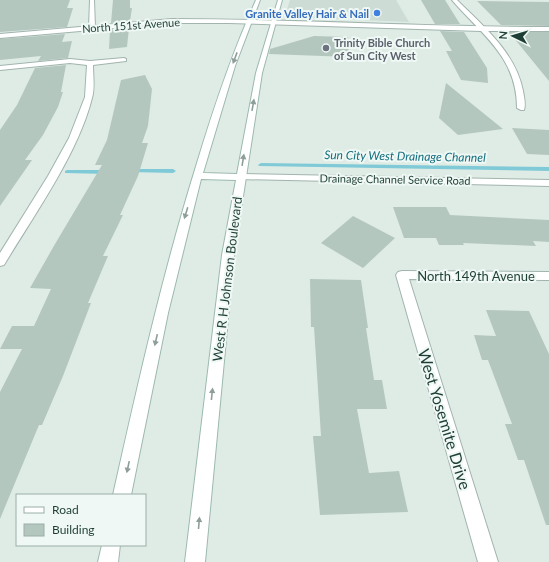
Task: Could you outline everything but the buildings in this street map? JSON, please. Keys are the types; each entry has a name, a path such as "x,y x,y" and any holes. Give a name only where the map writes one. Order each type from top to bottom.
{"street":[{"path":"92,0 92,27"},
{"path":"122,494 184,222 230,72 248,21 258,0"},
{"name":"West R H Johnson Boulevard","path":"195,562 227,262 240,177 259,73 272,22 280,0"},
{"path":"454,0 505,56 515,74 521,97 521,108"},
{"name":"North 151st Avenue","path":"0,36 172,21 248,21 481,29 549,29"},
{"path":"0,68 70,61 90,63 124,60"},
{"path":"0,262 53,176 72,138 89,97 90,63"},
{"name":"Drainage Channel Service Road","path":"198,176 549,183"},
{"name":"North 149th Avenue","path":"402,275 549,276"},
{"name":"West Yosemite Drive","path":"402,275 488,562"},
{"path":"108,562 111,546"}],"shaded area":[{"path":"290,0 396,0 409,22 292,17 286,13"}],"waterway":[{"name":"Sun City West Drainage Channel","path":"261,165 549,169"},
{"path":"131,171 173,171"},
{"path":"67,172 107,172"}],"place":[{"name":"Granite Valley Hair & Nail","path":"377,13"},
{"name":"Trinity Bible Church of Sun City West","path":"326,48"}]}
